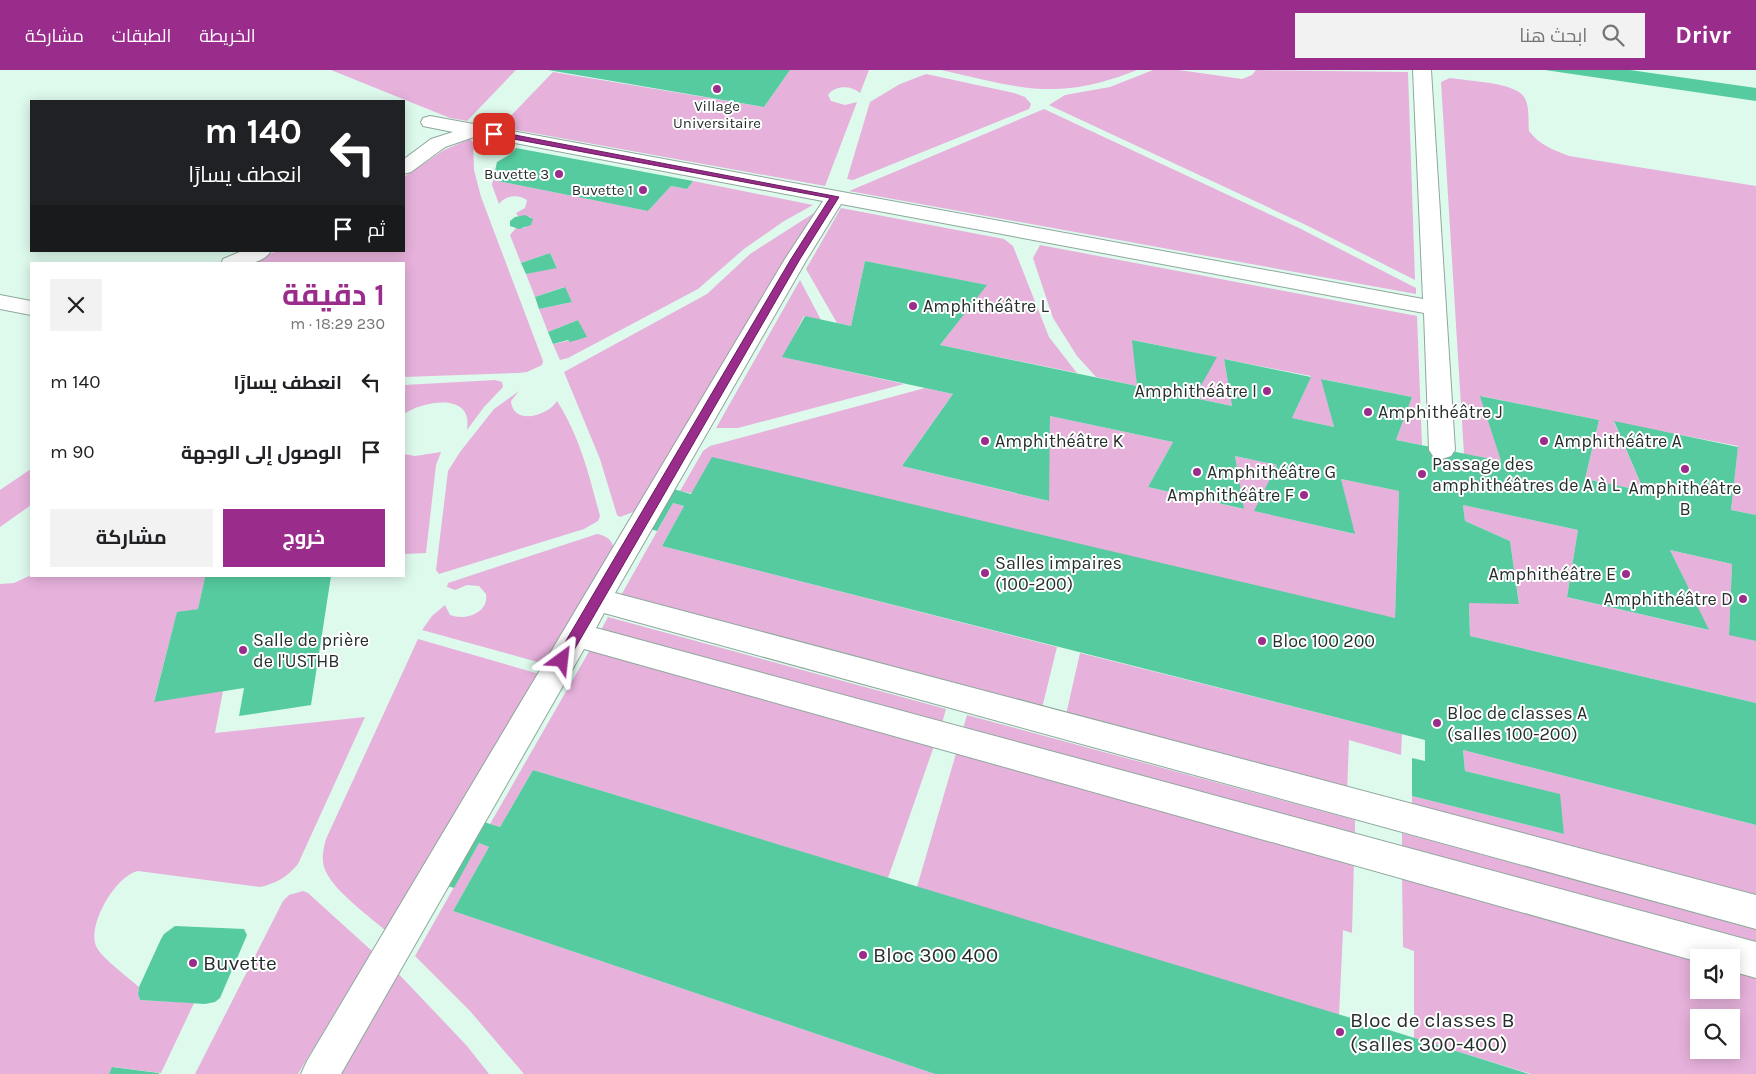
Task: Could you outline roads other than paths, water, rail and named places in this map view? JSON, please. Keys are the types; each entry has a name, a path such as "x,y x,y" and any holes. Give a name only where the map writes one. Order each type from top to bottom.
{"lane":[{"path":"1422,70 1442,450"},
{"path":"430,122 1435,308"},
{"path":"405,167 438,143 476,130"},
{"path":"320,1074 791,267 835,197"},
{"path":"236,262 259,252"},
{"path":"0,302 30,308"},
{"path":"597,600 1756,912"},
{"path":"576,635 1756,960"}],"place":[{"name":"Village Universitaire","path":"717,89"},
{"name":"Buvette 3","path":"559,174"},
{"name":"Buvette 1","path":"643,190"},
{"name":"Amphithéâtre L","path":"913,306"},
{"name":"Amphithéâtre I","path":"1267,391"},
{"name":"Amphithéâtre J","path":"1368,412"},
{"name":"Amphithéâtre K","path":"985,441"},
{"name":"Amphithéâtre A","path":"1544,441"},
{"name":"Amphithéâtre B","path":"1685,469"},
{"name":"Amphithéâtre G","path":"1197,472"},
{"name":"Passage des amphithéâtres de A à L","path":"1422,474"},
{"name":"Amphithéâtre F","path":"1304,495"},
{"name":"Salles impaires (100-200)","path":"985,573"},
{"name":"Amphithéâtre E","path":"1626,574"},
{"name":"Amphithéâtre D","path":"1743,599"},
{"name":"Bloc 100 200","path":"1262,641"},
{"name":"Salle de prière de l'USTHB","path":"243,650"},
{"name":"Bloc de classes A (salles 100-200)","path":"1437,723"},
{"name":"Bloc 300 400","path":"863,955"},
{"name":"Buvette","path":"193,963"},
{"name":"Bloc de classes B (salles 300-400)","path":"1340,1032"}]}
